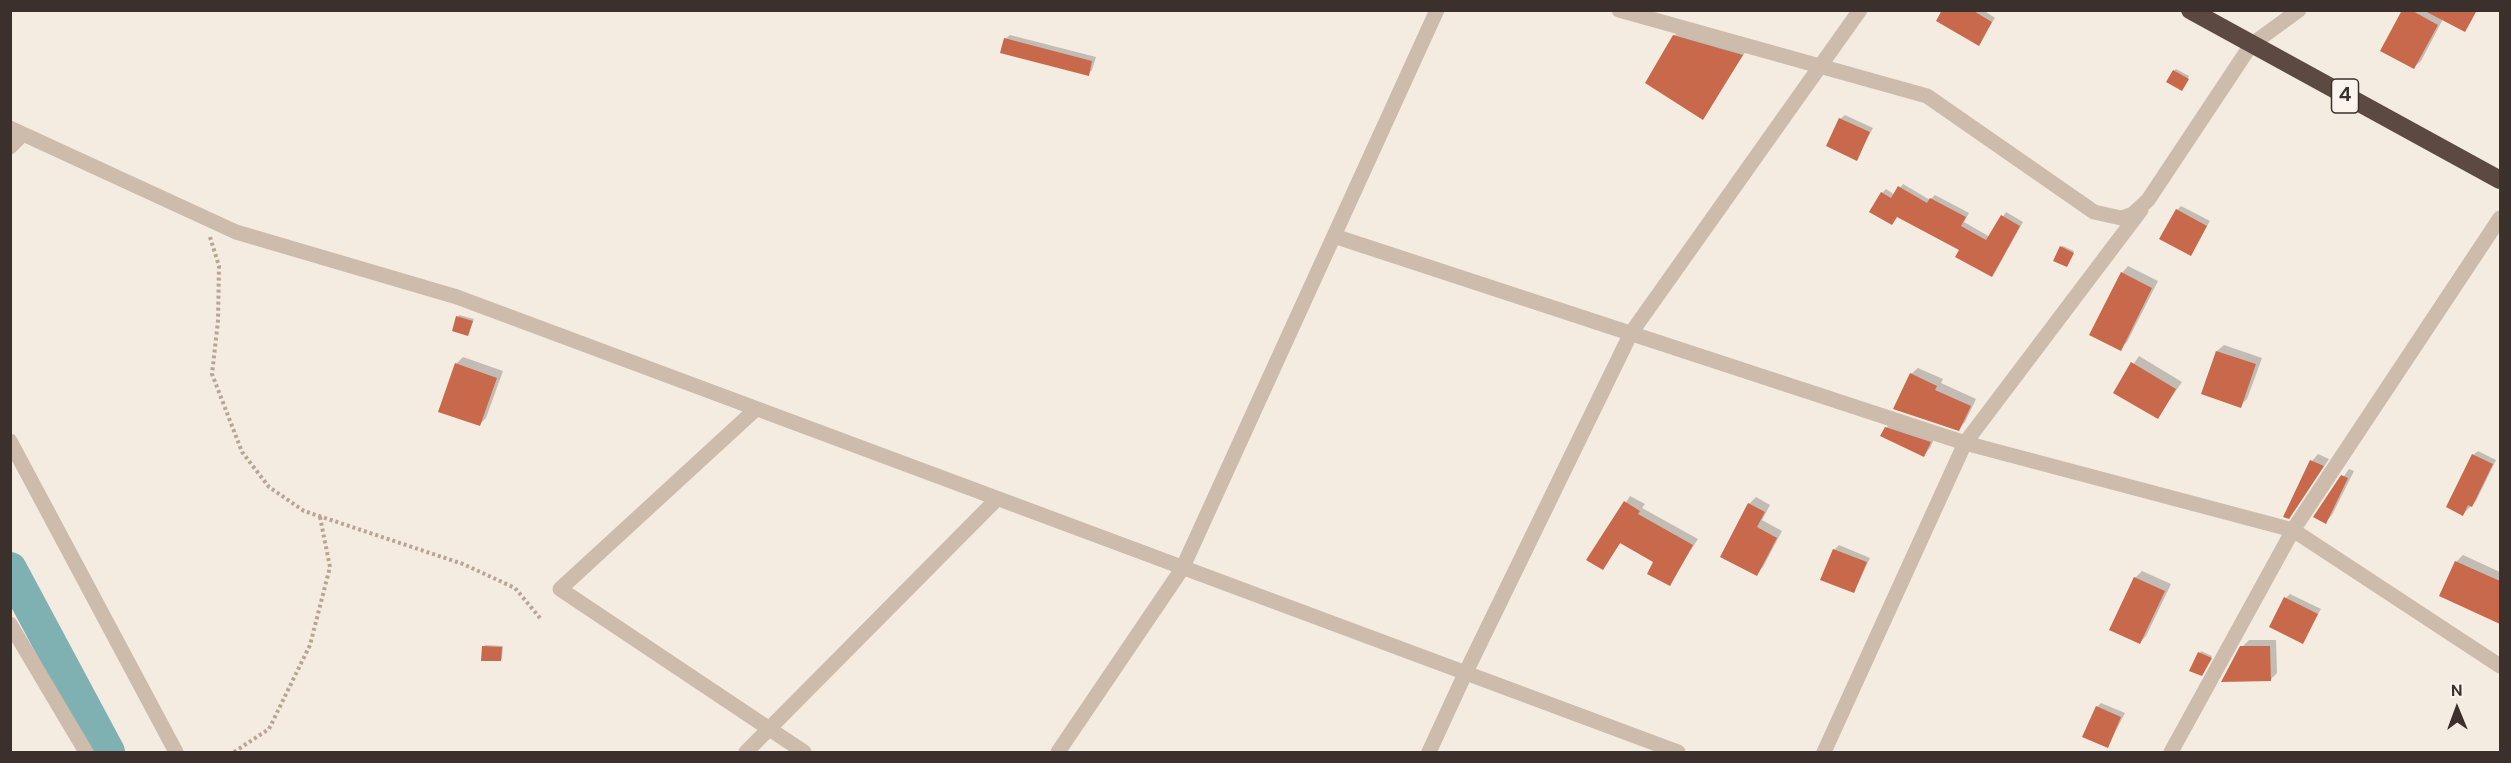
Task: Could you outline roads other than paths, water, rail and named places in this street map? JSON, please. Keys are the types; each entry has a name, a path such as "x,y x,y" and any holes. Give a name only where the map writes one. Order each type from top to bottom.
{"highway":[{"name":"4","path":"2190,10 2500,180"}],"street":[{"path":"1058,753 1182,569 1437,10"},
{"path":"1619,10 1927,96 2094,212 2121,218 2133,214 2148,200"},
{"path":"1429,753 1631,333 1860,10"},
{"path":"1824,753 1965,443 2148,200 2251,45 2299,10"},
{"path":"10,147 16,131 236,232 457,297 1678,753"},
{"path":"2171,753 2293,530 2500,218"},
{"path":"1334,236 1965,443 2293,530 2500,666"},
{"path":"756,409 560,589 804,753"},
{"path":"10,441 176,753"},
{"path":"746,753 996,500"},
{"path":"10,624 86,753"}],"waterway":[{"path":"10,569 108,752"}]}
